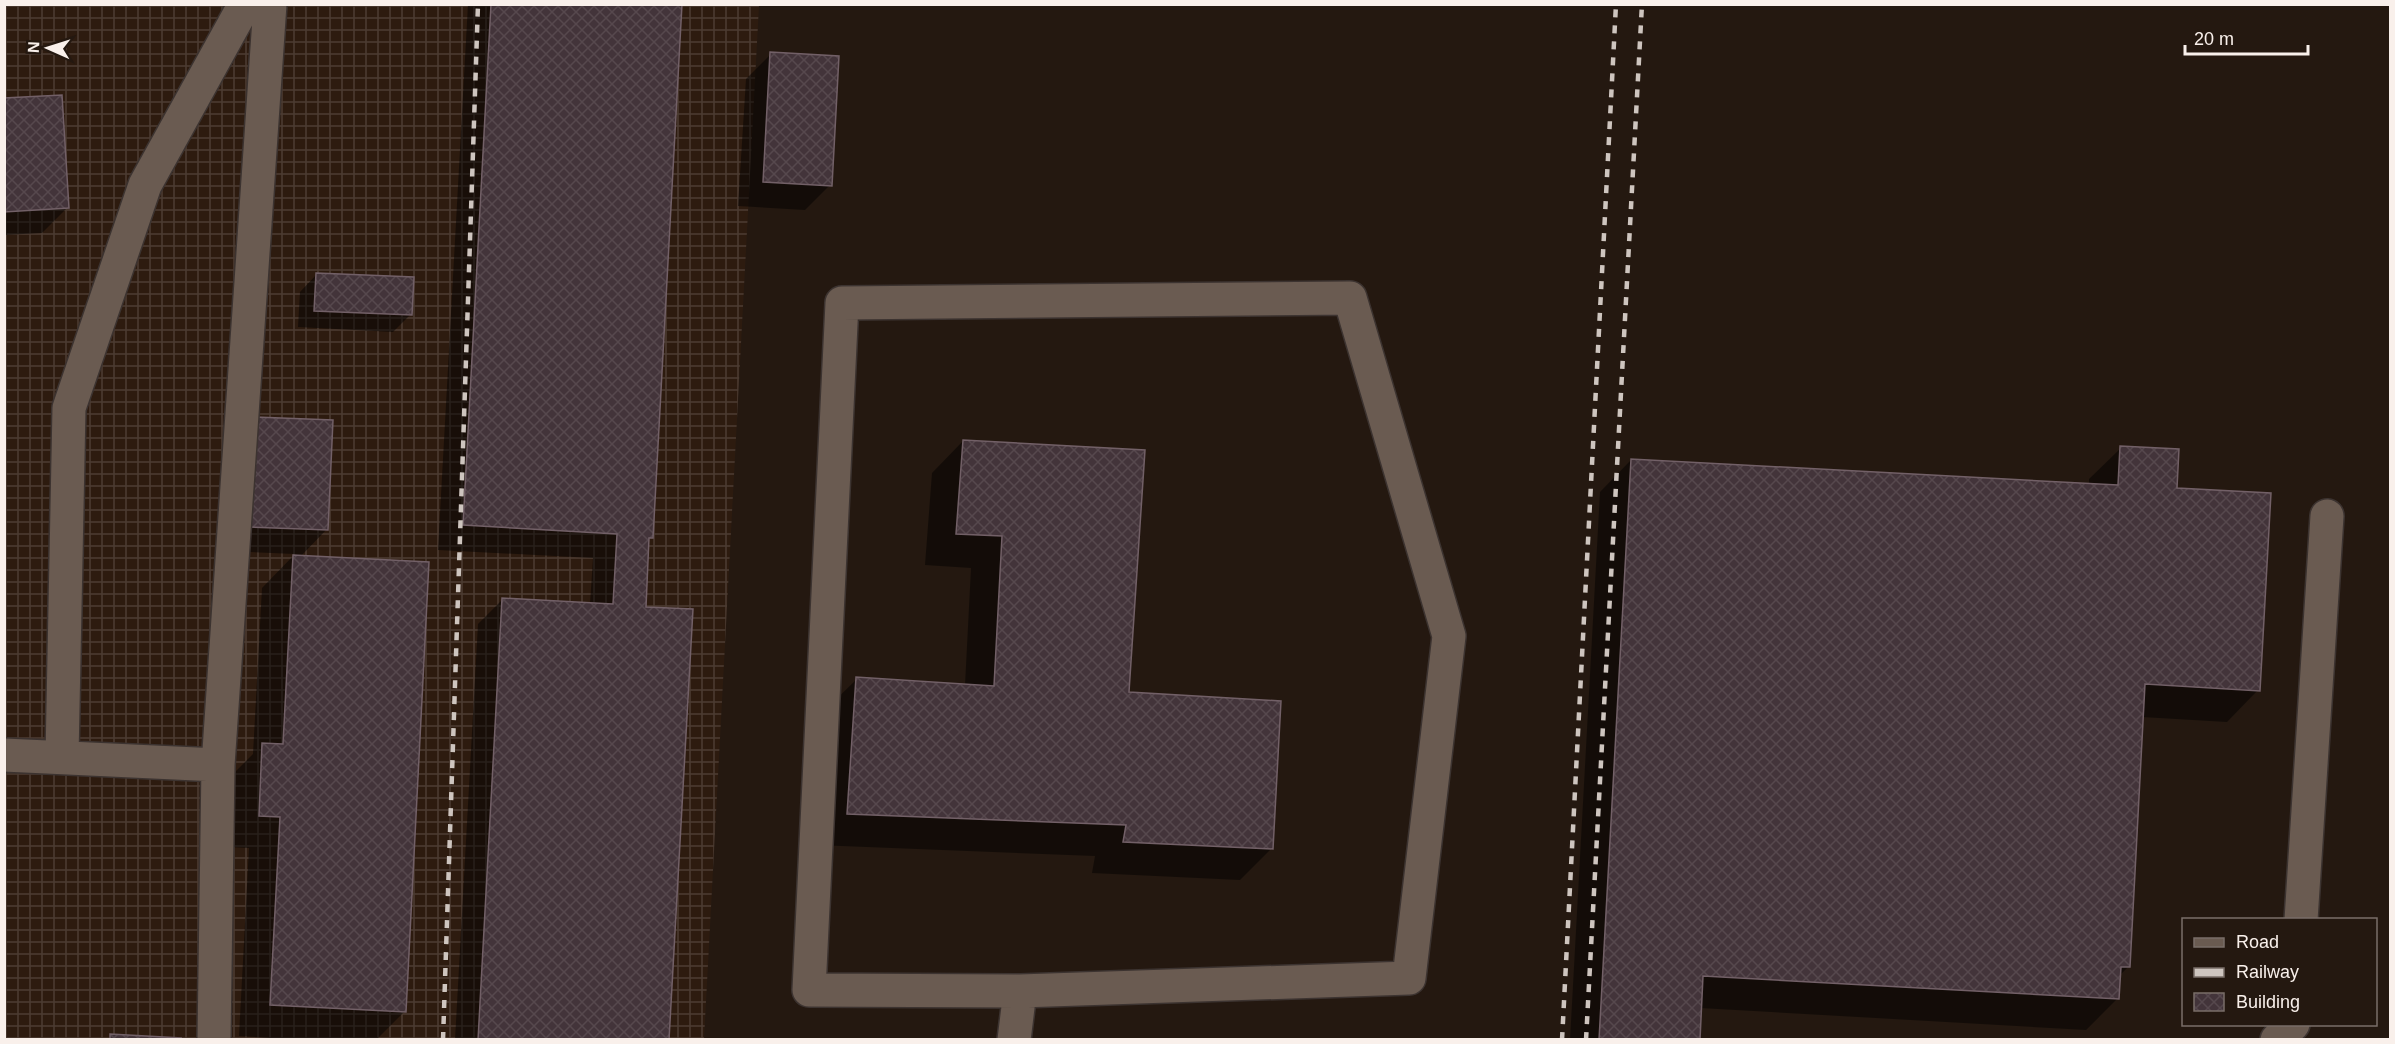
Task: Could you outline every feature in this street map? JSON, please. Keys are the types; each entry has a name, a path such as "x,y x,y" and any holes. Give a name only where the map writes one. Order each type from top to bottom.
{"lane":[{"path":"62,758 69,408 145,185 245,4"},
{"path":"214,1040 218,765 270,4"},
{"path":"1350,298 1449,636 1409,978 1020,991 809,990 842,303 1350,298"},
{"path":"2301,918 2326,516"},
{"path":"4,755 218,765"},
{"path":"1014,1040 1020,991"},
{"path":"2277,1040 2291,1026"}],"shaded area":[{"path":"5,5 759,5 704,1039 5,1040"}],"building":[{"path":"491,4 682,4 653,538 649,538 646,607 693,609 669,1040 478,1040 502,598 613,604 617,534 463,525"},
{"path":"770,52 839,56 832,186 763,182"},
{"path":"62,95 69,208 4,212 4,98"},
{"path":"316,273 414,277 412,315 314,311"},
{"path":"255,417 333,420 328,530 250,527"},
{"path":"963,440 1145,450 1129,692 1281,701 1273,849 1123,842 1126,825 847,814 856,677 994,686 1002,536 956,534"},
{"path":"2120,446 2179,449 2177,488 2271,493 2260,691 2145,684 2130,967 2121,967 2119,999 1703,976 1700,1040 1599,1040 1631,459 2118,485"},
{"path":"293,555 429,562 406,1012 270,1005 280,817 259,816 262,743 283,744"},
{"path":"110,1034 181,1038 180,1040 110,1040"}],"railway":[{"path":"443,1040 478,4"},
{"path":"1562,1040 1616,4"},
{"path":"1586,1040 1642,4"}]}
